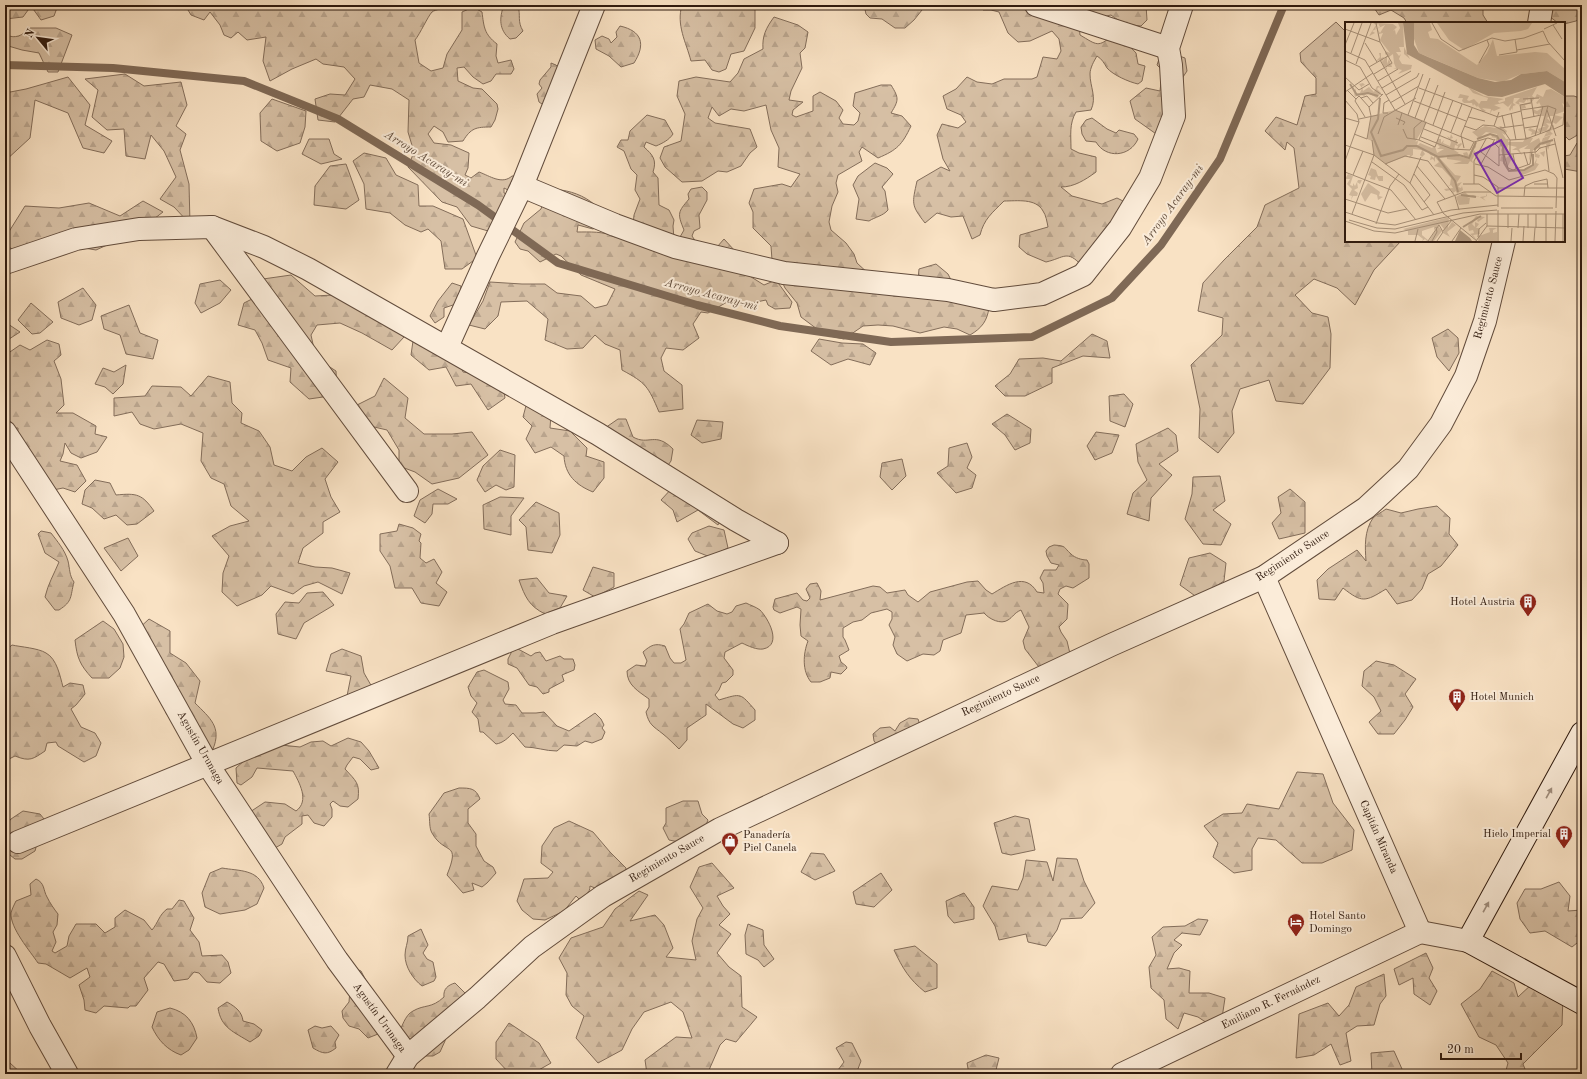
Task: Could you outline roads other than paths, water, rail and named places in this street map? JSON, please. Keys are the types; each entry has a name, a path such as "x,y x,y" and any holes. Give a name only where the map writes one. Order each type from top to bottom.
{"street":[{"path":"446,347 522,186 594,5"},
{"path":"1036,5 1168,48"},
{"path":"522,186 615,225 675,247 784,273 948,290 994,300 1042,294 1083,275 1120,228 1150,178 1174,116 1171,65 1168,48 1182,5"},
{"path":"1539,22 1542,5"},
{"path":"5,263 76,239 139,229 212,227 264,246 296,263 598,434 736,520 777,543 552,624 18,842"},
{"path":"212,227 407,491"},
{"name":"Regimiento Sauce","path":"402,1065 532,947 603,896 720,829 1111,645 1264,577 1366,508 1408,468 1441,424 1466,376 1485,321 1504,242"},
{"name":"Agustín Urunaga","path":"5,432 124,614 208,765 337,960 402,1065"},
{"name":"Capitán Miranda","path":"1264,577 1420,932"},
{"path":"1468,941 1582,733"},
{"path":"1420,932 1468,941 1582,1003"},
{"name":"Emiliano R. Fernández","path":"1122,1074 1420,932"},
{"path":"5,956 40,1026 67,1074"}],"waterway":[{"name":"Arroyo Acaray-mi","path":"5,65 113,68 244,81 338,119 478,205 558,263 697,305 780,326 891,342 1032,337 1112,298 1161,245 1220,159 1284,5"}],"place":[{"name":"Hotel Austria","path":"1528,617"},
{"name":"Hotel Munich","path":"1457,712"},
{"name":"Hielo Imperial","path":"1564,849"},
{"name":"Panadería Piel Canela","path":"730,856"},
{"name":"Hotel Santo Domingo","path":"1296,937"}]}
